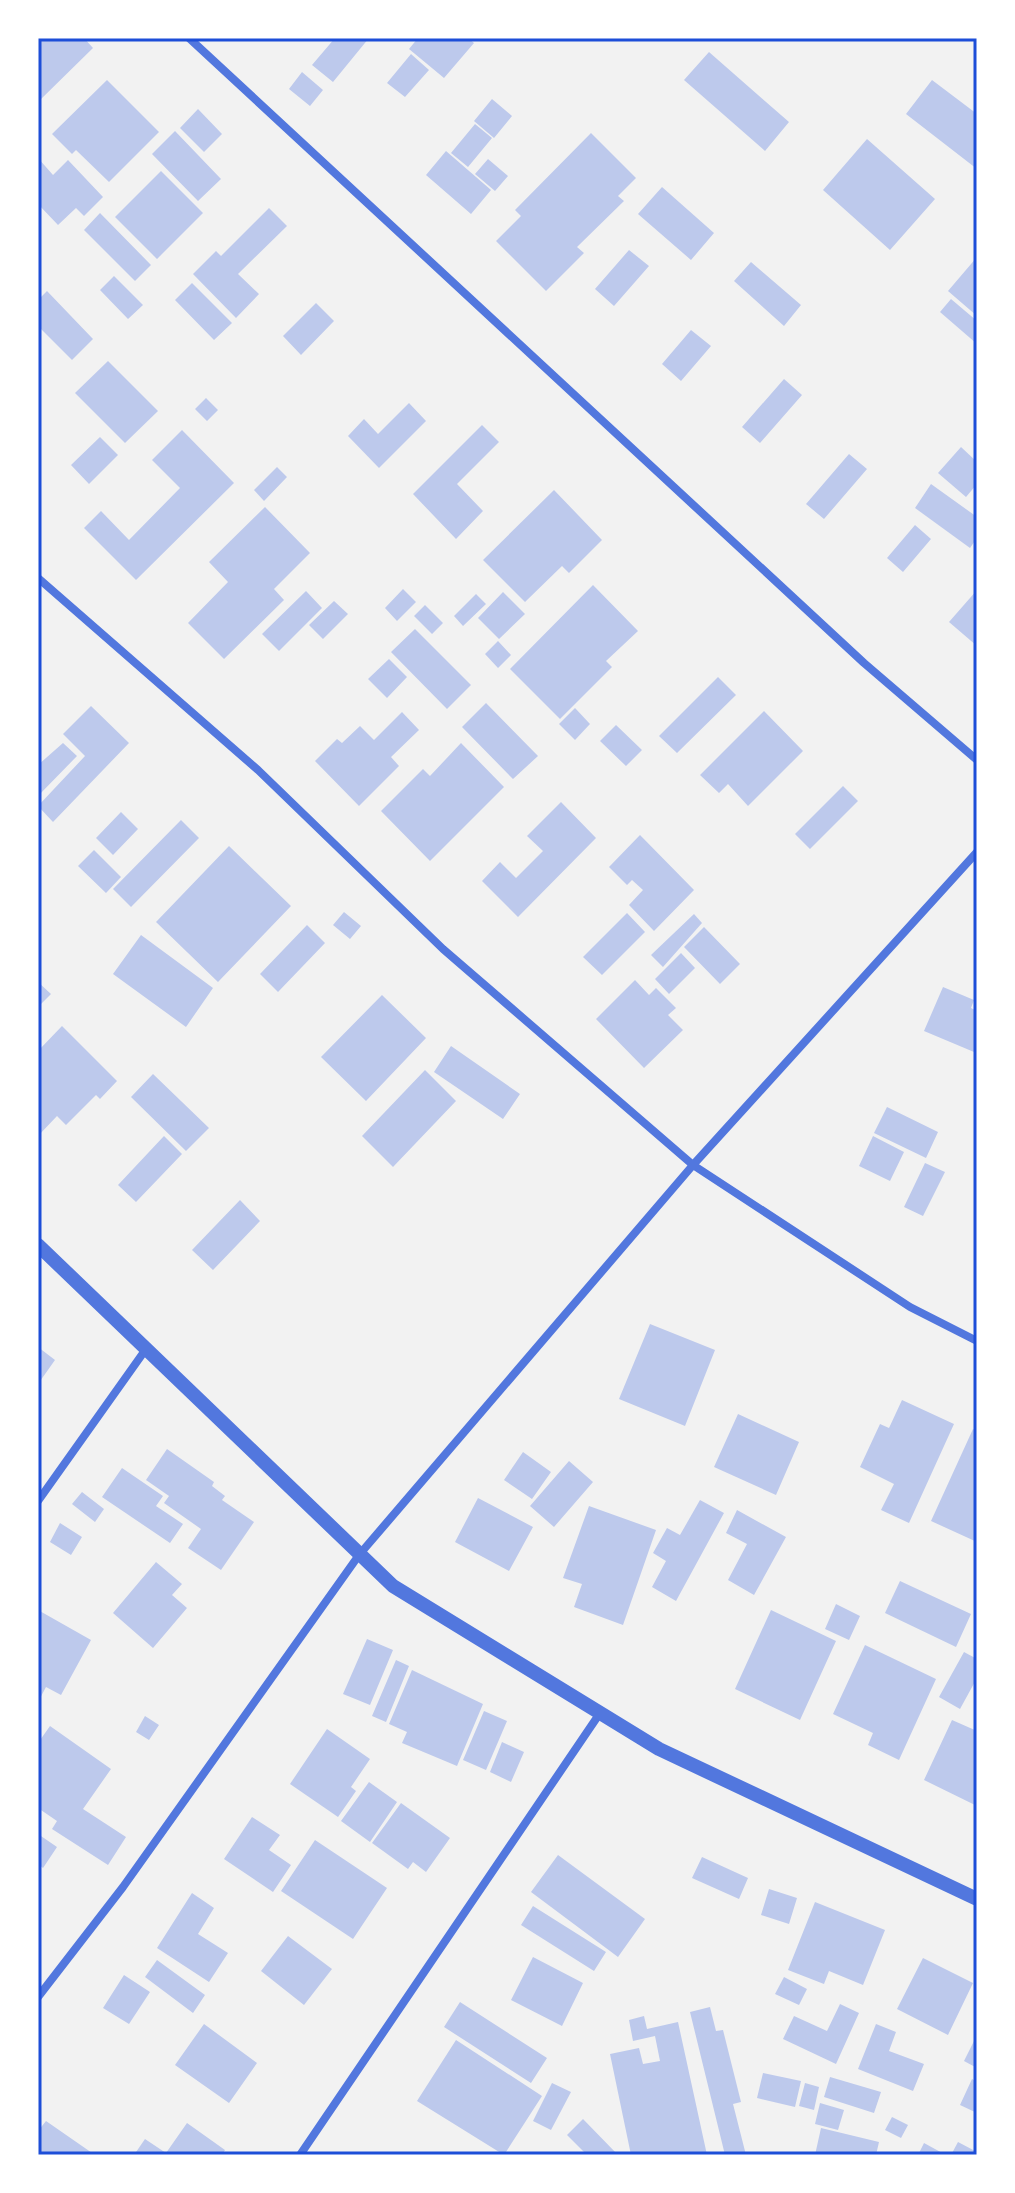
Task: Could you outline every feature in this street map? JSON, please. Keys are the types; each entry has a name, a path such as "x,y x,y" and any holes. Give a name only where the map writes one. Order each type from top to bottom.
{"street":[{"path":"193,39 853,652 977,760"},
{"path":"38,578 258,770 443,949 693,1165 910,1307 977,1341"},
{"path":"38,1997 132,1874 359,1555 693,1165 977,852"},
{"path":"38,1245 393,1586 659,1749 977,1899"},
{"path":"38,1501 146,1349"},
{"path":"300,2155 600,1713"}],"building":[{"path":"38,38 84,38 93,48 38,102 41,58"},
{"path":"335,38 369,38 333,82 312,65"},
{"path":"418,38 468,38 474,43 444,78 409,49"},
{"path":"709,52 789,122 765,151 684,80"},
{"path":"411,54 429,70 405,97 387,83"},
{"path":"302,72 323,90 310,106 289,89"},
{"path":"107,80 159,132 109,182 76,150 72,154 52,134"},
{"path":"932,80 977,114 977,169 906,114"},
{"path":"492,99 512,116 494,138 474,121"},
{"path":"198,109 222,134 204,152 180,128"},
{"path":"475,124 492,138 468,167 451,153"},
{"path":"175,131 221,179 198,201 152,154"},
{"path":"591,133 636,178 618,196 624,201 577,247 584,253 546,291 496,241 521,216 515,210"},
{"path":"867,139 935,199 890,250 823,190"},
{"path":"446,151 491,190 471,214 426,175"},
{"path":"38,158 53,175 68,160 103,197 84,216 76,208 58,225 38,204"},
{"path":"488,159 508,176 495,191 475,174"},
{"path":"161,171 203,213 157,259 115,217"},
{"path":"662,187 714,233 691,260 638,214"},
{"path":"269,208 287,226 238,274 259,294 236,318 193,274 216,251 221,256"},
{"path":"100,213 151,265 135,281 84,230"},
{"path":"629,250 649,266 614,306 595,289"},
{"path":"977,257 977,316 948,291"},
{"path":"751,262 801,305 784,326 734,281"},
{"path":"114,276 143,305 128,319 100,290"},
{"path":"192,283 232,323 214,340 175,300"},
{"path":"47,291 93,339 72,360 38,326 38,300"},
{"path":"951,299 977,321 977,344 940,312"},
{"path":"316,303 334,321 301,355 283,336"},
{"path":"691,330 711,346 681,381 662,364"},
{"path":"108,361 158,411 125,443 75,393"},
{"path":"784,379 802,395 760,443 742,427"},
{"path":"206,398 218,410 207,421 195,409"},
{"path":"409,403 426,421 379,468 348,436 364,419 378,434"},
{"path":"482,425 499,442 457,484 483,511 456,539 413,494"},
{"path":"182,430 234,483 136,580 84,528 101,511 129,540 180,488 152,460"},
{"path":"100,437 118,455 89,484 71,465"},
{"path":"961,447 977,462 977,484 966,497 938,473"},
{"path":"849,454 867,469 824,519 806,504"},
{"path":"277,467 287,477 264,501 254,490"},
{"path":"931,484 977,517 977,538 970,548 915,508"},
{"path":"554,490 602,540 569,573 562,566 525,602 483,560"},
{"path":"265,507 310,553 274,589 284,600 224,659 188,623 228,582 209,562"},
{"path":"915,525 931,539 903,572 887,558"},
{"path":"593,585 638,631 606,661 612,667 560,719 510,669"},
{"path":"403,589 416,602 397,621 385,608"},
{"path":"977,590 977,646 949,622"},
{"path":"306,591 322,608 279,651 262,634"},
{"path":"503,592 525,614 499,639 478,618"},
{"path":"476,594 486,604 463,626 454,616"},
{"path":"334,601 348,614 323,639 309,625"},
{"path":"425,605 443,623 432,634 414,616"},
{"path":"415,629 471,685 447,709 391,652"},
{"path":"498,641 511,655 498,668 485,654"},
{"path":"389,659 407,677 387,698 368,679"},
{"path":"718,677 736,695 677,753 659,736"},
{"path":"486,703 538,756 513,779 462,727"},
{"path":"91,706 129,743 53,822 38,806 85,756 63,734"},
{"path":"575,708 590,724 575,740 559,724"},
{"path":"764,711 803,751 748,806 728,784 719,793 700,775"},
{"path":"402,712 419,730 391,757 399,766 359,806 315,761 337,739 342,743 360,726 374,740"},
{"path":"616,725 642,750 626,766 600,741"},
{"path":"63,743 77,756 38,796 38,765"},
{"path":"461,743 504,787 430,861 381,811 423,769 430,776"},
{"path":"843,786 858,801 810,849 795,834"},
{"path":"561,802 596,838 518,917 482,881 500,862 516,878 543,851 527,836"},
{"path":"121,812 138,829 113,855 96,838"},
{"path":"181,820 199,838 131,907 113,889"},
{"path":"640,835 694,890 654,931 629,905 643,890 632,880 627,885 609,867"},
{"path":"229,846 291,906 218,982 156,922"},
{"path":"94,850 121,877 106,893 78,866"},
{"path":"344,912 361,926 350,939 333,925"},
{"path":"627,913 645,932 602,975 583,957"},
{"path":"694,914 702,923 663,967 651,955"},
{"path":"307,925 325,943 278,992 260,974"},
{"path":"704,927 740,964 720,984 684,947"},
{"path":"141,935 213,988 186,1027 113,974"},
{"path":"681,953 695,968 669,994 655,979"},
{"path":"635,980 649,995 656,988 676,1008 668,1015 683,1030 644,1068 596,1019"},
{"path":"38,982 51,994 38,1007"},
{"path":"943,987 974,1000 971,1008 977,1011 974,1052 924,1031"},
{"path":"382,995 426,1038 366,1101 321,1057"},
{"path":"62,1026 117,1081 100,1099 96,1095 66,1125 57,1116 38,1136 38,1051"},
{"path":"451,1046 520,1094 503,1119 434,1072"},
{"path":"425,1070 456,1101 393,1167 362,1136"},
{"path":"153,1074 209,1128 186,1151 131,1097"},
{"path":"887,1107 938,1132 926,1158 874,1133"},
{"path":"164,1136 182,1154 136,1202 118,1185"},
{"path":"873,1136 904,1152 890,1181 859,1166"},
{"path":"925,1163 945,1172 923,1216 904,1207"},
{"path":"240,1200 260,1221 213,1270 192,1250"},
{"path":"650,1324 715,1350 685,1426 619,1399"},
{"path":"38,1347 55,1360 38,1384"},
{"path":"902,1400 954,1424 909,1523 881,1510 894,1484 860,1467 880,1424 889,1428"},
{"path":"738,1414 799,1442 776,1495 714,1467"},
{"path":"973,1429 977,1431 977,1542 931,1521"},
{"path":"167,1449 214,1482 212,1486 225,1496 222,1500 254,1522 221,1570 188,1548 201,1529 164,1503 169,1496 146,1480"},
{"path":"523,1452 551,1472 532,1499 504,1480"},
{"path":"569,1461 593,1482 554,1527 530,1506"},
{"path":"122,1468 163,1496 156,1506 183,1524 170,1543 102,1497"},
{"path":"82,1492 104,1509 95,1522 72,1504"},
{"path":"478,1498 533,1527 509,1571 455,1542"},
{"path":"700,1500 724,1513 676,1601 652,1587 666,1561 653,1553 667,1528 680,1535"},
{"path":"589,1506 656,1530 623,1625 574,1607 582,1584 563,1578"},
{"path":"737,1510 786,1537 754,1595 728,1580 747,1544 726,1533"},
{"path":"60,1523 82,1537 71,1555 50,1542"},
{"path":"156,1562 182,1584 172,1595 187,1608 153,1648 113,1613"},
{"path":"900,1581 971,1614 956,1647 885,1613"},
{"path":"836,1604 860,1616 849,1640 825,1629"},
{"path":"38,1610 91,1640 61,1695 46,1687 38,1702"},
{"path":"771,1610 836,1641 800,1720 735,1689"},
{"path":"367,1639 393,1650 370,1705 343,1694"},
{"path":"865,1645 936,1679 899,1760 868,1745 873,1733 833,1714"},
{"path":"964,1652 977,1659 977,1678 960,1709 939,1697"},
{"path":"396,1660 409,1666 386,1722 372,1716"},
{"path":"412,1670 483,1704 457,1766 402,1743 407,1732 389,1724"},
{"path":"484,1711 507,1721 486,1770 463,1760"},
{"path":"145,1716 159,1725 149,1740 136,1732"},
{"path":"952,1720 977,1731 977,1806 924,1780"},
{"path":"50,1726 111,1769 83,1809 126,1837 108,1865 52,1829 57,1821 38,1808 38,1743"},
{"path":"327,1729 370,1759 351,1787 356,1791 338,1817 290,1784"},
{"path":"502,1742 524,1752 511,1782 490,1772"},
{"path":"369,1782 397,1802 370,1842 341,1821"},
{"path":"401,1803 450,1838 426,1872 413,1862 408,1869 372,1843"},
{"path":"252,1817 280,1835 269,1850 291,1865 273,1892 224,1859"},
{"path":"38,1834 57,1847 43,1868 38,1864"},
{"path":"315,1840 387,1888 353,1939 281,1891"},
{"path":"558,1855 645,1919 618,1957 531,1892"},
{"path":"702,1857 748,1878 739,1899 692,1878"},
{"path":"769,1889 797,1898 789,1924 761,1915"},
{"path":"192,1893 214,1908 198,1934 228,1953 209,1982 157,1948"},
{"path":"815,1902 885,1930 863,1985 829,1971 824,1984 788,1970"},
{"path":"533,1906 606,1952 594,1971 521,1925"},
{"path":"288,1936 332,1969 304,2005 261,1971"},
{"path":"533,1957 583,1983 562,2026 511,2000"},
{"path":"923,1958 973,1983 948,2035 897,2009"},
{"path":"157,1960 205,1995 193,2013 145,1977"},
{"path":"124,1975 150,1992 129,2024 103,2008"},
{"path":"784,1977 807,1989 799,2005 775,1994"},
{"path":"460,2002 547,2058 531,2083 444,2027"},
{"path":"840,2004 859,2013 836,2064 783,2039 794,2016 827,2031"},
{"path":"710,2007 716,2031 723,2030 741,2102 733,2104 746,2155 725,2155 690,2012"},
{"path":"644,2016 647,2029 678,2022 707,2155 631,2155 610,2054 639,2048 643,2064 660,2061 655,2036 633,2041 629,2020"},
{"path":"204,2024 257,2063 229,2103 175,2065"},
{"path":"876,2024 896,2032 889,2051 924,2064 913,2091 858,2069"},
{"path":"977,2035 977,2068 964,2061"},
{"path":"456,2040 542,2096 504,2155 417,2101"},
{"path":"763,2073 801,2081 795,2107 757,2098"},
{"path":"830,2077 881,2092 874,2113 824,2097"},
{"path":"972,2079 977,2082 977,2113 960,2105"},
{"path":"552,2083 571,2092 551,2130 533,2121"},
{"path":"805,2083 819,2087 814,2110 799,2106"},
{"path":"820,2103 844,2110 838,2130 815,2124"},
{"path":"892,2117 908,2125 901,2138 885,2130"},
{"path":"583,2119 618,2155 587,2155 567,2135"},
{"path":"46,2121 95,2155 38,2155 38,2131"},
{"path":"187,2123 225,2150 222,2155 134,2155 145,2139 166,2153"},
{"path":"821,2128 879,2142 876,2155 815,2155"},
{"path":"958,2142 977,2152 977,2155 951,2155"},
{"path":"924,2143 946,2155 918,2155"}]}
